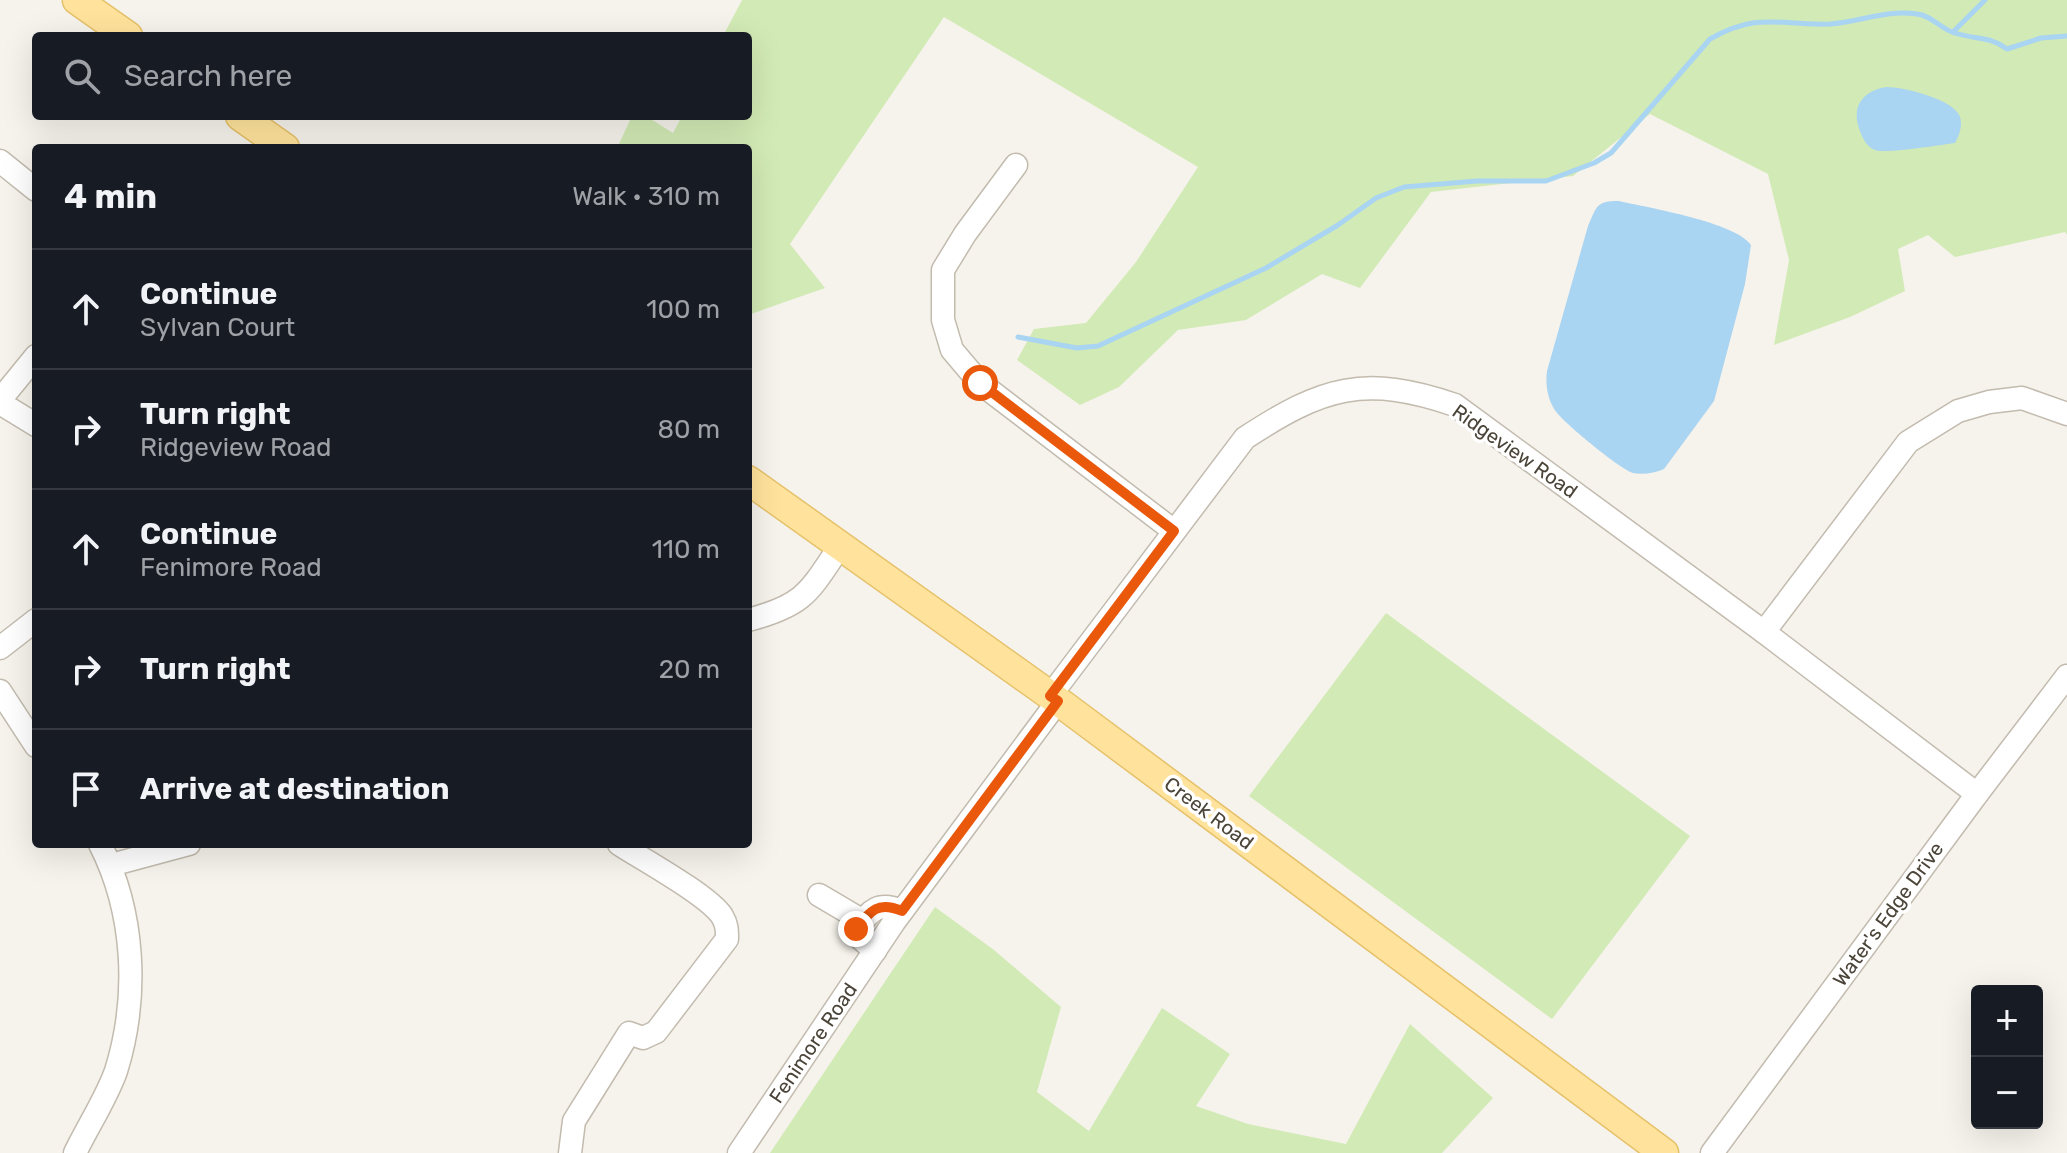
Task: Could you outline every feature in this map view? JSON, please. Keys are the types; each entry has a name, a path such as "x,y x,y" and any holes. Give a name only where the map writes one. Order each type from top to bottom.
{"main road":[{"path":"77,0 122,32"},
{"path":"246,120 279,144"},
{"name":"Creek Road","path":"752,483 1054,698 1664,1153"}],"street":[{"path":"0,161 32,187"},
{"path":"1016,165 965,234 943,270 943,320 952,350 980,383 1174,531"},
{"path":"32,361 0,402 32,422"},
{"name":"Ridgeview Road","path":"1054,698 1245,438 1287,411 1331,393 1378,387 1418,393 1455,405 1764,632 1977,794"},
{"path":"1764,632 1908,442 1958,411 1989,402 2022,398 2067,414"},
{"path":"752,619 777,613 803,598 840,546"},
{"path":"0,648 32,623"},
{"name":"Water's Edge Drive","path":"1712,1153 2067,676"},
{"path":"0,691 32,740"},
{"name":"Fenimore Road","path":"739,1153 902,911 1054,698"},
{"path":"75,1153 115,1074 126,1031 131,965 127,920 111,865 102,848"},
{"path":"111,865 174,848"},
{"path":"570,1153 574,1121 629,1033 643,1038 656,1032 727,939 727,926 720,913 698,895 625,848"},
{"path":"819,895 863,921"},
{"path":"875,951 859,937 856,929 879,907 888,905 902,911"}],"green space":[{"path":"742,0 2067,0 2067,235 2065,232 1955,257 1928,235 1898,249 1905,291 1850,317 1774,345 1789,260 1768,174 1650,114 1573,176 1431,192 1360,288 1322,274 1246,320 1178,330 1119,387 1080,405 1017,360 1034,329 1086,323 1136,262 1198,167 944,17 790,244 825,288 752,314 752,144 619,144 630,120 652,120 673,133 680,120 752,120 752,32 725,32"},
{"path":"1386,613 1690,836 1552,1019 1249,796"},
{"path":"935,907 994,950 1061,1007 1037,1092 1089,1131 1162,1008 1230,1054 1196,1106 1248,1124 1346,1144 1410,1024 1493,1098 1442,1153 770,1153"}],"water":[{"path":"1886,87 1925,94 1952,108 1961,120 1955,143 1889,151 1870,147 1860,131 1858,108 1864,97"},
{"path":"1619,201 1728,229 1751,245 1745,284 1714,401 1664,469 1645,474 1626,470 1572,428 1555,410 1547,388 1547,371 1588,226 1598,206"}],"waterway":[{"path":"1953,32 1985,0"},
{"path":"1018,337 1077,348 1098,346 1266,268 1376,198 1404,187 1477,181 1546,181 1594,163 1611,153 1710,39 1743,25 1756,22 1830,24 1906,13 1923,15 1950,31 1987,40 2007,49 2041,38 2067,36"}],"route":[{"path":"856,929 866,916 879,907 888,905 902,911 1058,701 1050,696 1174,531 980,383"}]}
